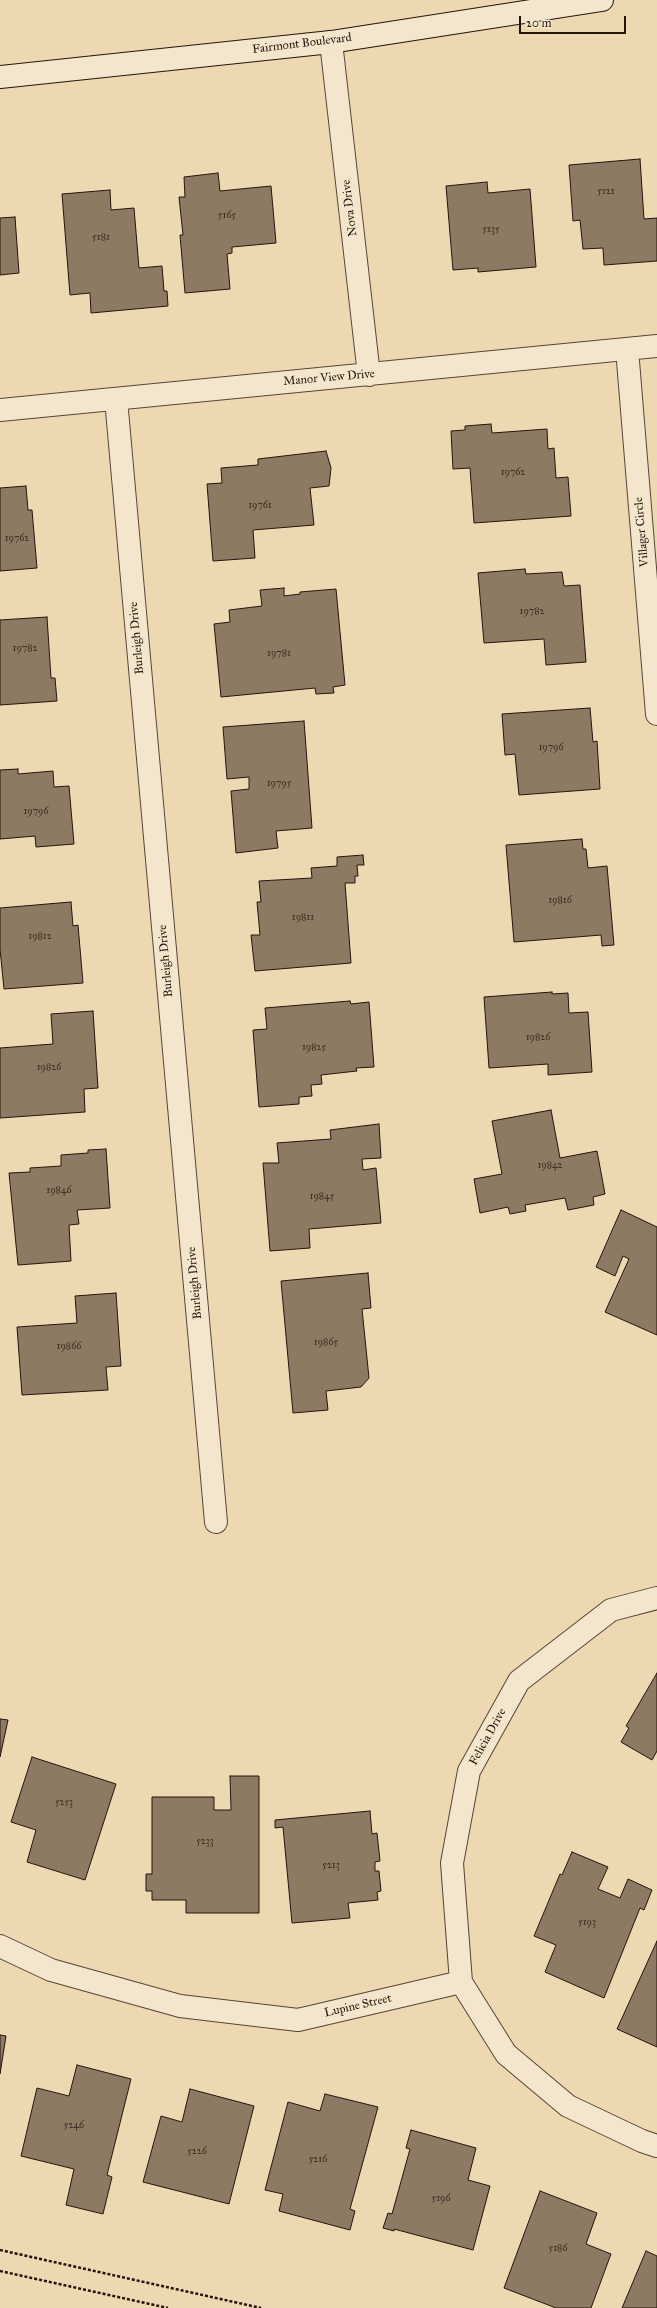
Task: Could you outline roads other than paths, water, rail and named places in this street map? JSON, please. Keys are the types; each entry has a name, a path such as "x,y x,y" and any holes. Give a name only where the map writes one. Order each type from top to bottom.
{"street":[{"name":"Fairmont Boulevard","path":"0,77 331,42 602,0"},
{"name":"Nova Drive","path":"331,42 370,374"},
{"name":"Manor View Drive","path":"0,410 657,346"},
{"name":"Villager Circle","path":"626,349 657,714"},
{"name":"Burleigh Drive","path":"116,399 216,1522"},
{"name":"Felicia Drive","path":"462,1982 452,1863 469,1771 518,1681 612,1610 657,1598"},
{"name":"Lupine Street","path":"0,1946 52,1970 180,2006 298,2020 462,1982"},
{"path":"462,1982 506,2054 568,2106 642,2141 657,2146"}]}
